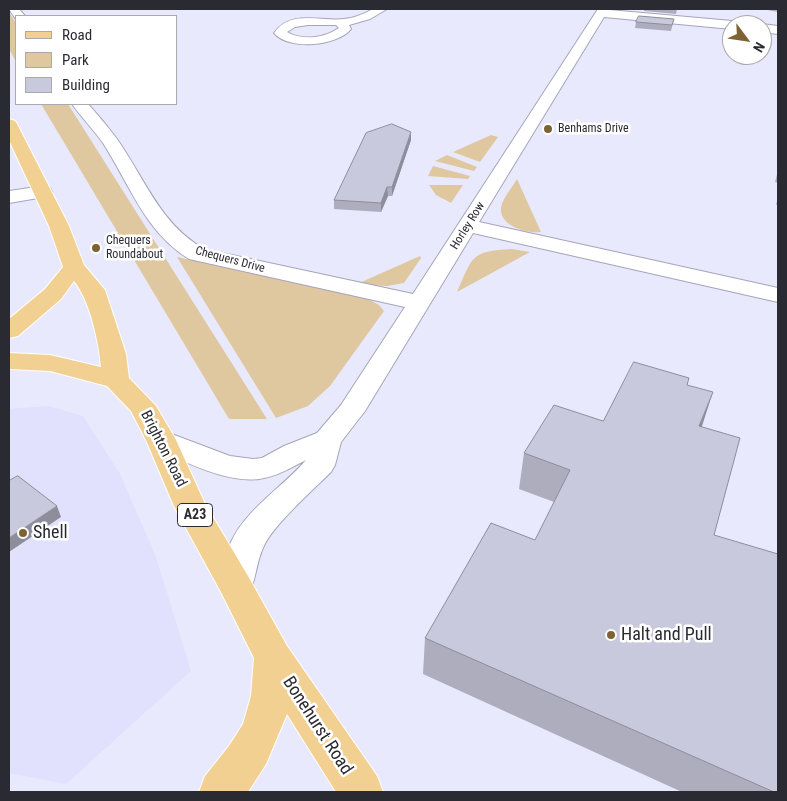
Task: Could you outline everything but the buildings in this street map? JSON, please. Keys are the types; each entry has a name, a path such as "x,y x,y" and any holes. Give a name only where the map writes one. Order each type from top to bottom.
{"main road":[{"path":"9,124 59,226 74,267 94,290 112,354 116,380"},
{"path":"9,331 53,294 74,267"},
{"name":"A23","path":"9,361 26,360 69,365 116,380"},
{"name":"Brighton Road","path":"116,380 142,406 161,440 190,506 236,586 273,658"},
{"path":"221,792 241,769 260,733 270,700 273,658"},
{"name":"Bonehurst Road","path":"273,658 361,792"}],"street":[{"path":"342,23 366,18 381,9"},
{"path":"601,11 722,24"},
{"name":"Horley Row","path":"236,586 247,543 270,514 320,465 328,440 349,415 601,11"},
{"name":"Chequers Drive","path":"81,105 110,141 153,213 180,244 188,249 197,254 244,265 420,303"},
{"path":"9,197 43,192"},
{"path":"468,226 778,295"},
{"name":"Horley Row","path":"161,440 227,466 246,470 262,469 277,464 294,454 328,440"}],"shaded area":[{"path":"48,406 83,416 120,474 156,557 191,671 66,784 9,773 9,409"}],"green space":[{"path":"9,12 15,21 15,60 9,49"},
{"path":"42,105 69,105 267,419 229,419"},
{"path":"491,135 498,137 480,162 453,152"},
{"path":"447,155 477,167 474,171 435,161"},
{"path":"433,166 470,176 468,179 428,176"},
{"path":"517,179 541,232 530,232 517,228 503,217 501,211 502,203"},
{"path":"429,185 463,185 451,203 436,195"},
{"path":"512,249 530,252 457,292 470,264 480,254"},
{"path":"420,256 421,258 404,283 387,286 357,284"},
{"path":"177,257 368,299 379,305 384,311 330,386 308,406 276,418"}],"place":[{"name":"Benhams Drive","path":"548,129"},
{"name":"Chequers Roundabout","path":"96,248"},
{"name":"Shell","path":"23,533"},
{"name":"Halt and Pull","path":"611,635"}]}
